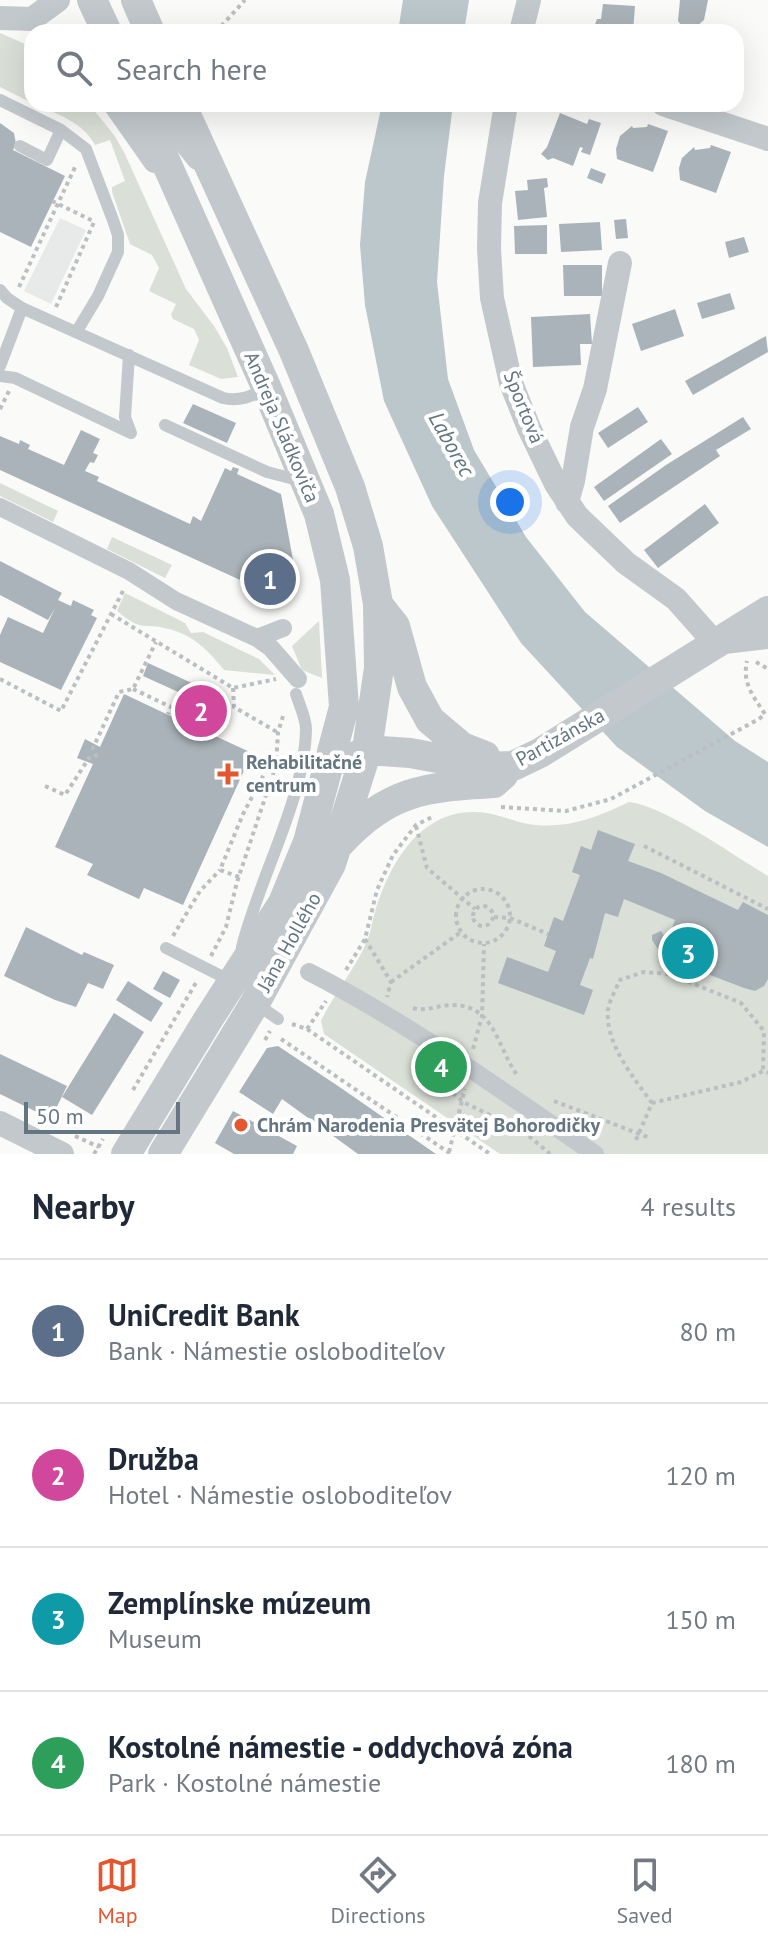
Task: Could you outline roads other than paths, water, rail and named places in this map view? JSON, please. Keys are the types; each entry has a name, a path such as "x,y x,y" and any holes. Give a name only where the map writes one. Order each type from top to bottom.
{"street":[{"path":"0,18 32,19 58,0"},
{"path":"92,0 103,24"},
{"path":"136,0 146,24"},
{"path":"523,24 529,0"},
{"path":"0,18 24,27"},
{"path":"0,18 24,32"},
{"path":"121,112 184,204"},
{"name":"Andreja Sládkoviča","path":"144,112 319,514 335,580 344,707 329,769"},
{"path":"161,112 214,178"},
{"name":"Andreja Sládkoviča","path":"185,112 294,351 350,487 368,546 378,604 379,668 374,713"},
{"name":"Športová","path":"505,112 490,203 489,249 492,298 511,383 529,428 577,516 626,563 676,599 704,650"},
{"path":"687,112 768,139"},
{"path":"567,502 582,427 595,389 620,263"},
{"path":"0,507 129,571 176,601 257,638 271,648 297,686"},
{"path":"378,604 395,626 412,687 430,720 462,747 527,759"},
{"name":"Partizánska","path":"367,750 410,753 486,767 527,759 768,611"},
{"path":"257,638 283,628"},
{"path":"704,650 768,637"},
{"path":"344,707 367,750 423,789"},
{"name":"Jána Hollého","path":"163,1154 266,1011 311,902 339,844 367,750 374,713"},
{"path":"329,769 367,750"},
{"path":"339,844 377,808 423,789 494,783 527,759"},
{"name":"Jána Hollého","path":"115,1145 233,982 283,903 308,842 329,769"},
{"path":"309,972 469,1068 595,1154"},
{"path":"0,1123 62,1154"}],"lane":[{"path":"0,100 24,112"},
{"path":"24,112 61,130 86,149 118,235 118,252 98,296 77,331"},
{"path":"20,146 47,160 61,130"},
{"path":"0,290 22,308 223,398 242,398 267,389"},
{"path":"0,366 22,308"},
{"path":"0,376 15,378 131,433 125,417 129,355"},
{"path":"165,425 267,472 305,482"},
{"path":"166,948 233,982 259,890 300,778 306,726 297,686"},
{"path":"300,778 329,769"}],"water":[{"path":"403,0 469,0 465,24 399,24"},
{"name":"Laborec","path":"380,112 452,112 437,282 448,379 474,450 526,537 585,612 735,741 768,762 768,847 705,811 617,747 521,643 432,506 384,401 365,305 360,245 365,182"}],"place":[{"name":"UniCredit Bank","path":"270,579"},
{"name":"Družba","path":"201,711"},
{"name":"Rehabilitačné centrum","path":"228,774"},
{"name":"Zemplínske múzeum","path":"688,953"},
{"name":"Kostolné námestie - oddychová zóna","path":"441,1067"},
{"name":"Chrám Narodenia Presvätej Bohorodičky","path":"241,1125"}]}
